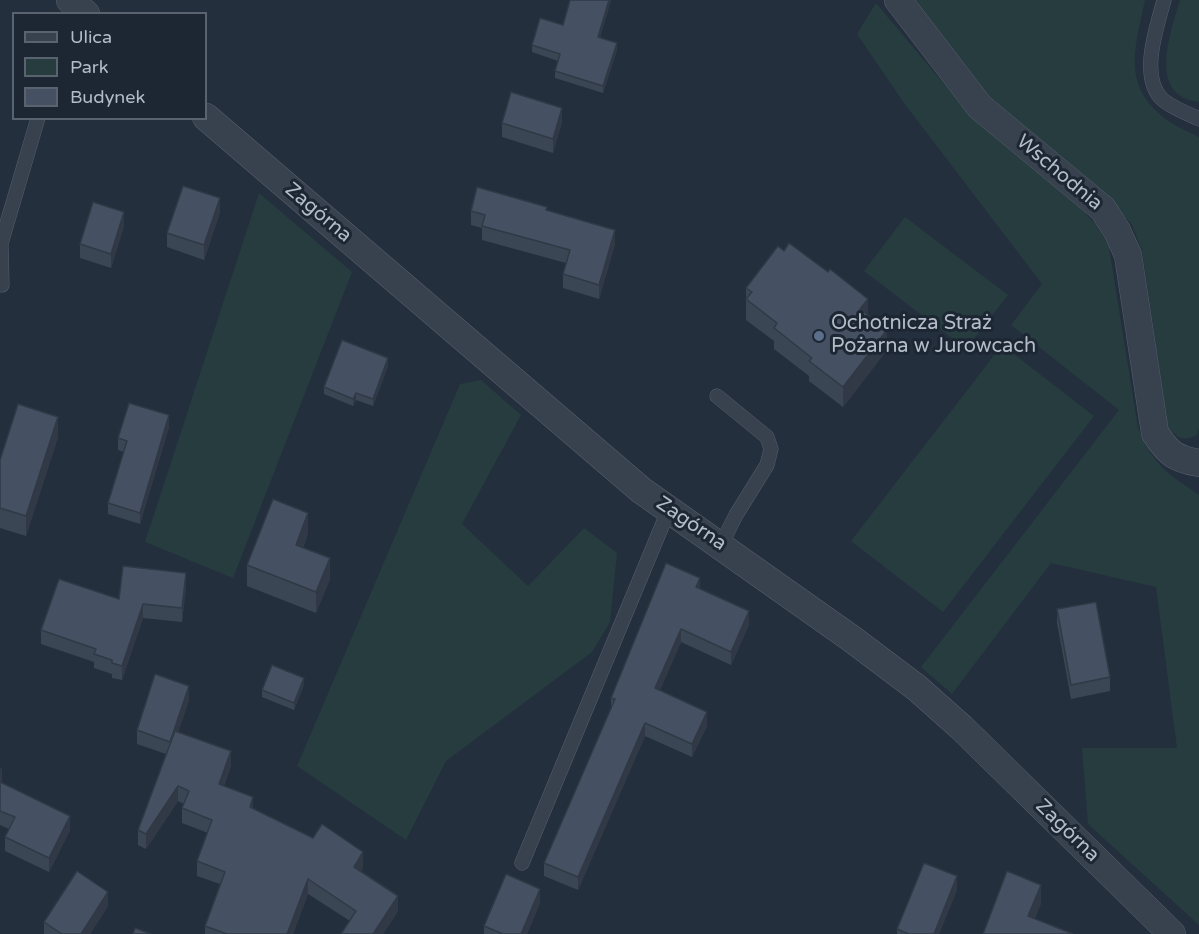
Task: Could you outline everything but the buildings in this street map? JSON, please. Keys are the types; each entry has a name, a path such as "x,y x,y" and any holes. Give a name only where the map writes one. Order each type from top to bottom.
{"street":[{"path":"71,0 84,12"},
{"name":"Wschodnia","path":"898,0 980,107 1103,209 1128,255 1155,433 1166,450 1181,460 1199,463"},
{"name":"Zagórna","path":"207,118 641,490 722,545 917,688 962,728 1172,934"}],"lane":[{"path":"1164,0 1151,54 1154,86 1162,99 1199,118"},
{"path":"2,285 0,246 37,120"},
{"path":"717,396 767,437 771,449 767,465 736,515 722,545"},
{"path":"522,863 669,509"}],"green space":[{"path":"916,0 1145,0 1135,51 1137,81 1154,109 1170,122 1199,137 1199,429 1196,436 1181,438 1168,428 1142,250 1132,225 1102,192 993,101"},
{"path":"1180,0 1199,0 1199,102 1183,97 1172,88 1167,75 1168,44"},
{"path":"876,3 970,115 1096,224 1109,247 1138,428 1150,451 1162,467 1199,495 1199,925 1088,824 1082,748 1177,748 1156,587 1051,563 952,694 921,667 1119,410 1011,325 1042,284 904,103 857,34"},
{"path":"259,193 352,272 233,578 145,542"},
{"path":"905,217 1008,295 966,349 864,271"},
{"path":"1002,345 1094,416 943,612 851,541"},
{"path":"481,380 521,415 462,524 528,586 584,528 617,553 610,622 592,652 446,761 406,840 297,766 460,384"}],"place":[{"name":"Ochotnicza Straż Pożarna w Jurowcach","path":"819,336"}]}
